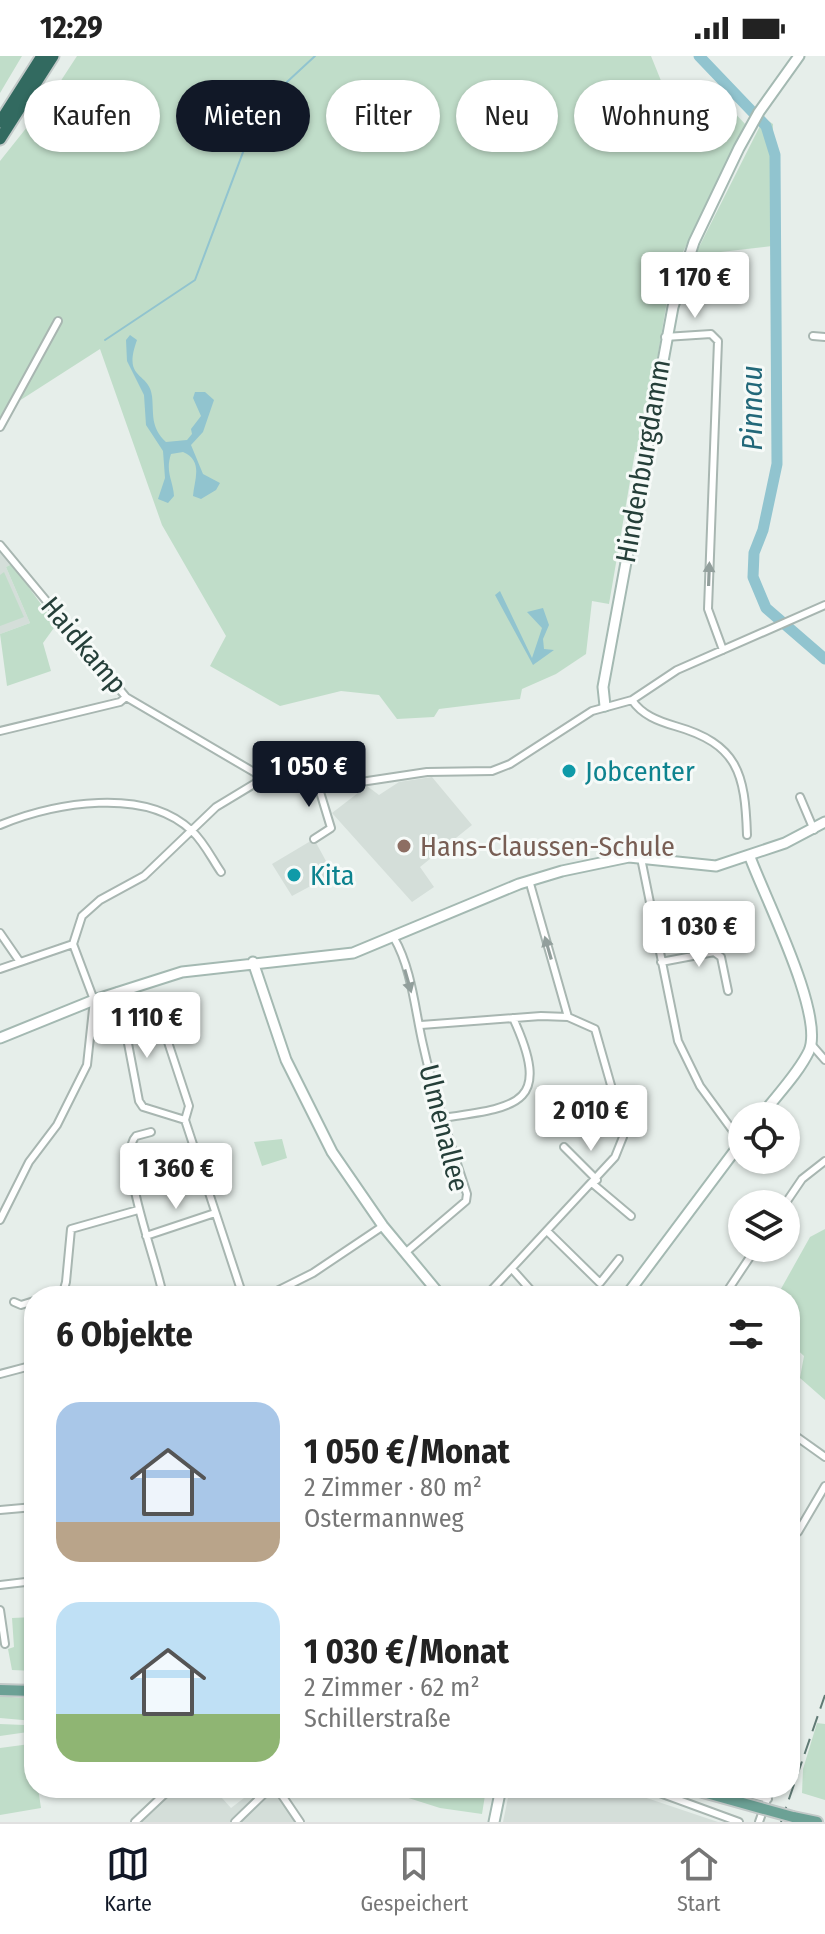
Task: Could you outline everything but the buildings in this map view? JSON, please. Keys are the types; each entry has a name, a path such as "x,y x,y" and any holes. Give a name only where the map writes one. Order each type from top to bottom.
{"highway":[{"path":"0,122 42,56"},
{"path":"0,139 53,56"}],"main road":[{"name":"Hindenburgdamm","path":"605,706 603,687 665,337 694,242 753,123 799,56"},
{"path":"0,1038 118,991 190,970 353,953 529,880 619,858 716,866 750,857 820,828"},
{"path":"750,857 797,971 812,1028 811,1044 771,1102"},
{"path":"253,962 269,1014 310,1111 357,1191 433,1286"},
{"path":"633,1286 728,1160"},
{"path":"0,1690 24,1691"},
{"path":"493,1822 494,1798"},
{"path":"493,1822 499,1798"},
{"path":"725,1798 817,1822"}],"street":[{"path":"0,427 58,321"},
{"path":"665,337 711,334 718,341 708,609 723,650"},
{"path":"813,336 825,337"},
{"name":"Haidkamp","path":"0,545 126,697 264,778"},
{"path":"0,1220 29,1162 57,1125 87,1065 94,1000 73,944 77,926 89,908 144,876 216,807 264,778 341,785 427,772 492,771 510,764 571,722 605,706 632,700 667,675 825,605"},
{"path":"0,731 120,702 126,697"},
{"path":"632,700 646,714 706,737 732,757 741,776 747,835"},
{"path":"314,839 331,828 317,782"},
{"path":"800,797 820,828"},
{"path":"0,825 44,811 124,804 150,808 192,831 221,872"},
{"path":"641,858 678,1041 688,1065 728,1121"},
{"path":"529,880 568,1017"},
{"path":"0,933 20,962"},
{"name":"Ulmenallee","path":"394,938 421,1025 442,1118 467,1194 466,1201 405,1253"},
{"path":"0,969 73,944"},
{"path":"661,962 714,952 721,957 728,991"},
{"path":"118,991 139,1101 143,1107 185,1120"},
{"path":"421,1025 568,1017 595,1029 622,1124 621,1146 595,1182 496,1286"},
{"path":"442,1118 501,1109 524,1097 529,1087 530,1071 513,1018"},
{"path":"168,1022 165,1033 189,1106 185,1120 240,1286"},
{"path":"811,1044 825,1060"},
{"path":"151,1132 132,1139 138,1210 160,1286"},
{"path":"564,1147 631,1216"},
{"path":"795,1190 802,1179 825,1161"},
{"path":"65,1286 71,1229 138,1210"},
{"path":"146,1236 215,1213"},
{"path":"287,1286 313,1273 383,1226"},
{"path":"547,1231 600,1283 619,1259"},
{"path":"731,1286 747,1262"},
{"path":"512,1269 527,1286"},
{"path":"14,1302 24,1304"},
{"path":"0,1374 24,1368"},
{"path":"800,1439 825,1457"},
{"path":"800,1529 825,1486"},
{"path":"0,1510 24,1508"},
{"path":"0,1585 24,1582"},
{"path":"0,1610 5,1644"},
{"path":"135,1822 160,1798"},
{"path":"235,1822 260,1798"},
{"path":"284,1798 300,1822"},
{"path":"673,1798 739,1822"},
{"path":"759,1822 768,1799 764,1798"}],"shaded area":[{"path":"0,550 12,564 6,567 30,623 0,634"},
{"name":"Hans-Claussen-Schule","path":"432,777 472,825 420,867 434,887 412,902 332,813 367,786 379,795 399,782"},
{"path":"314,839 333,874 292,896 272,864"},
{"path":"167,1798 222,1798 231,1808 244,1798 283,1798 301,1822 140,1822"},
{"path":"508,1798 647,1798 718,1822 503,1822"}],"green space":[{"path":"0,56 22,56 0,93"},
{"path":"77,56 651,56 661,80 574,80 574,152 733,152 680,258 667,301 641,454 635,452 609,604 592,601 586,654 556,674 522,689 520,699 439,709 434,717 397,719 379,695 341,691 280,706 210,666 226,636 162,525 100,349 5,410 0,418 0,161 24,131 24,152 160,152 160,80 61,80"},
{"path":"737,115 746,125 737,143"},
{"path":"764,118 773,124 772,246 695,255"},
{"path":"12,564 56,625 43,643 51,671 7,686 0,634 30,623 6,567"},
{"path":"4,572 24,617 0,626 0,575"},
{"path":"282,1139 287,1158 262,1166 254,1142"},
{"path":"825,1229 825,1400 800,1378 804,1356 800,1352 800,1286 783,1286 796,1262 800,1262 800,1255 810,1237"},
{"path":"24,1617 24,1671 12,1670 8,1649 14,1647 12,1618"},
{"path":"0,1696 24,1698 24,1720 0,1718"},
{"path":"817,1723 825,1724 825,1800 802,1793 803,1769"},
{"path":"0,1724 24,1725 24,1733 0,1736"},
{"path":"24,1745 24,1798 40,1798 41,1808 0,1815 0,1748"},
{"path":"408,1798 485,1798 482,1814 440,1808"}],"water":[{"path":"130,335 137,340 133,353 134,369 150,388 155,426 166,442 187,440 192,434 191,429 201,416 193,398 195,392 205,392 214,400 203,432 191,445 203,474 220,483 216,490 201,499 193,496 196,477 194,460 183,452 171,454 169,460 174,496 168,503 158,499 165,478 163,451 146,425 144,395 127,361 126,340"},
{"path":"500,591 532,658 542,628 527,612 543,608 549,625 543,639 544,649 554,650 533,665 495,595"}],"waterway":[{"path":"105,340 195,280 260,107 315,56"},
{"name":"Pinnau","path":"699,56 766,126 775,155 777,464 763,530 754,553 753,577 766,608 825,659"}],"railway":[{"path":"800,1767 825,1695"},
{"path":"781,1822 789,1798"}],"place":[{"name":"Jobcenter","path":"569,771"},
{"name":"Hans-Claussen-Schule","path":"404,846"},
{"name":"Kita","path":"294,875"}]}
